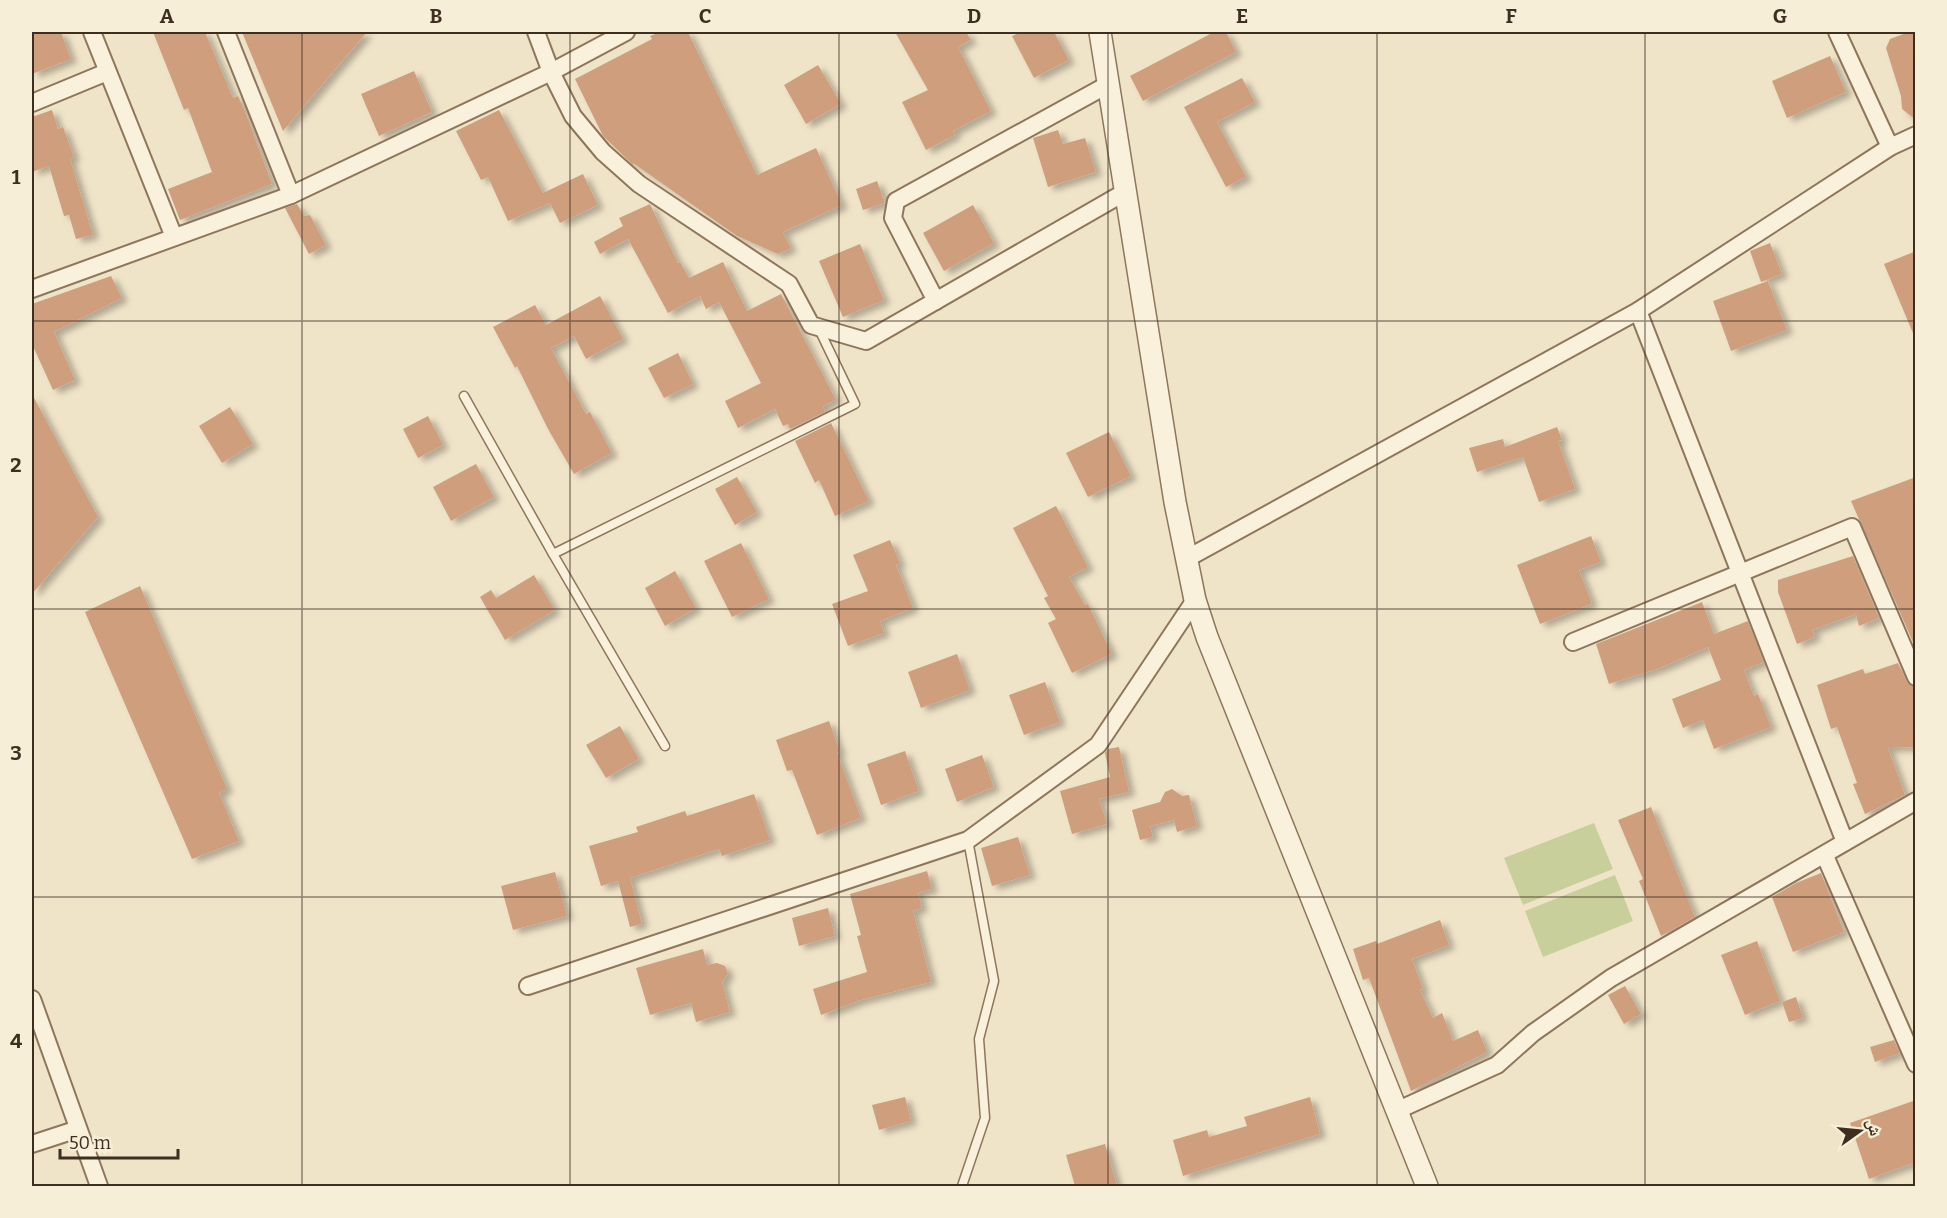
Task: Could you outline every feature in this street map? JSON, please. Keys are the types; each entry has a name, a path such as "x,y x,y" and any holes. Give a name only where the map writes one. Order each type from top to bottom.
{"street":[{"path":"92,32 174,237"},
{"path":"226,32 291,195"},
{"path":"536,32 551,72 573,116 603,152 639,184 789,284 811,325 866,341 1127,191"},
{"path":"32,289 291,195 551,72 626,32"},
{"path":"1100,32 1186,559 1195,600 1211,648 1427,1186"},
{"path":"1837,32 1890,147"},
{"path":"32,103 108,72"},
{"path":"936,301 893,218 896,201 1109,84"},
{"path":"1186,559 1638,311 1890,147 1916,135"},
{"path":"1638,311 1845,842"},
{"path":"1573,642 1852,527 1916,677"},
{"path":"528,986 968,840 1098,745 1195,600"},
{"path":"1396,1111 1497,1065 1533,1033 1611,978 1825,856 1916,801"},
{"path":"1825,856 1916,1064"},
{"path":"32,999 99,1186"},
{"path":"32,1144 78,1129"}],"lane":[{"path":"553,554 855,404 818,327"},
{"path":"464,396 665,746"},
{"path":"962,1186 986,1118 979,1039 994,981 968,840"}],"green space":[{"path":"1594,823 1613,869 1523,905 1504,858"},
{"path":"1615,875 1633,921 1543,957 1525,911"}],"building":[{"path":"32,32 61,32 71,59 32,74"},
{"path":"153,32 205,32 233,98 238,96 246,114 272,184 180,220 168,189 212,172 188,108 184,110"},
{"path":"242,32 367,32 283,131"},
{"path":"660,32 688,32 757,175 816,148 842,205 783,232 791,248 778,254 737,236 633,163 634,166 603,136 575,79 652,39 650,36"},
{"path":"895,32 966,32 971,40 958,47 991,111 953,131 955,135 926,150 902,102 928,90"},
{"path":"1021,32 1054,32 1069,60 1034,78 1012,36"},
{"path":"1214,32 1226,32 1236,52 1143,101 1130,76"},
{"path":"1909,32 1916,32 1916,120 1902,109 1901,96 1886,48 1890,39"},
{"path":"1830,56 1846,92 1787,118 1772,81"},
{"path":"818,65 841,104 806,124 784,85"},
{"path":"414,71 432,112 379,136 361,94"},
{"path":"1242,78 1255,102 1217,122 1246,177 1226,187 1184,107"},
{"path":"52,110 58,129 63,127 74,157 70,159 93,235 76,239 69,215 64,216 49,166 32,172 32,117"},
{"path":"499,110 543,193 583,174 598,205 560,223 550,203 508,221 488,177 481,180 456,131"},
{"path":"1058,130 1063,144 1085,138 1096,172 1048,187 1033,138"},
{"path":"877,181 885,203 863,210 856,189"},
{"path":"297,204 304,216 310,215 326,245 309,254 285,208"},
{"path":"650,204 678,263 680,262 689,278 723,262 747,311 781,294 836,400 823,406 825,412 790,429 788,424 783,426 775,409 738,428 725,401 761,383 719,302 706,309 700,296 668,313 628,239 600,254 594,242 623,226 619,218"},
{"path":"973,205 994,243 944,271 923,233"},
{"path":"1770,243 1782,274 1761,282 1750,251"},
{"path":"860,244 884,300 843,317 819,261"},
{"path":"1916,251 1916,338 1915,338 1884,264"},
{"path":"111,276 122,298 54,332 75,380 53,390 32,344 32,304"},
{"path":"1768,281 1787,330 1731,351 1713,301"},
{"path":"600,296 623,339 586,359 574,336 551,348 586,414 590,412 612,453 574,474 548,429 517,366 515,368 493,327 535,305 546,325"},
{"path":"678,353 693,384 664,398 648,368"},
{"path":"32,394 98,517 32,594"},
{"path":"230,407 253,444 222,463 199,426"},
{"path":"428,416 443,445 418,458 403,429"},
{"path":"831,423 869,501 835,516 819,480 815,483 795,441"},
{"path":"1557,427 1562,440 1558,441 1575,489 1539,502 1523,457 1477,472 1469,448 1503,439 1505,447"},
{"path":"1109,432 1131,476 1088,497 1066,453"},
{"path":"476,464 494,497 451,521 433,487"},
{"path":"737,477 757,512 735,525 715,489"},
{"path":"1916,477 1916,649 1851,501"},
{"path":"1056,506 1088,567 1069,577 1085,605 1088,604 1112,654 1072,673 1048,623 1056,619 1044,598 1048,596 1013,528"},
{"path":"1591,536 1601,562 1579,570 1592,604 1540,624 1517,565"},
{"path":"890,540 900,563 896,565 913,608 880,621 884,633 848,646 832,604 868,591 853,555"},
{"path":"741,543 769,599 732,617 704,561"},
{"path":"1853,556 1879,618 1859,626 1856,614 1812,630 1815,637 1797,644 1778,592 1778,580"},
{"path":"675,571 696,608 665,626 645,588"},
{"path":"534,575 555,610 505,640 480,597 491,590 496,598"},
{"path":"140,586 227,789 219,793 239,841 192,859 85,612"},
{"path":"1702,602 1714,634 1748,621 1764,662 1744,670 1754,696 1758,694 1771,727 1714,749 1703,720 1683,728 1672,699 1721,680 1708,647 1660,668 1609,684 1596,644"},
{"path":"957,654 970,690 921,708 908,672"},
{"path":"1898,663 1907,682 1916,687 1916,747 1888,748 1905,795 1865,814 1853,784 1857,783 1837,727 1831,729 1817,685 1863,669 1865,674"},
{"path":"1045,682 1060,722 1024,735 1009,695"},
{"path":"829,721 840,752 837,753 861,818 817,835 792,770 787,771 776,740"},
{"path":"620,726 639,759 606,778 586,745"},
{"path":"1119,747 1129,792 1099,799 1107,824 1072,834 1060,791 1110,777 1105,753 1108,749"},
{"path":"905,751 919,791 881,805 867,764"},
{"path":"982,755 994,787 957,802 945,769"},
{"path":"1172,789 1182,796 1189,795 1197,826 1177,832 1174,820 1150,826 1153,837 1140,840 1132,810 1160,802 1165,792"},
{"path":"754,794 770,840 722,856 719,849 630,878 642,924 630,927 618,881 601,886 589,846 638,832 636,827 685,811 687,816"},
{"path":"1651,807 1695,917 1661,936 1639,881 1643,879 1618,820"},
{"path":"1018,837 1030,875 992,886 981,848"},
{"path":"927,871 932,889 918,893 922,908 913,911 931,982 861,1000 821,1015 813,989 867,972 857,936 861,935 850,894"},
{"path":"555,872 567,916 513,930 501,886"},
{"path":"1821,873 1844,932 1793,952 1772,897 1796,883"},
{"path":"828,908 835,936 799,946 792,918"},
{"path":"1440,920 1449,945 1412,959 1423,989 1420,990 1433,1018 1442,1013 1453,1041 1478,1030 1487,1052 1411,1091 1369,978 1363,980 1353,949 1376,941 1377,944"},
{"path":"1757,941 1780,1001 1745,1015 1721,955"},
{"path":"703,949 707,965 717,963 725,966 728,974 722,982 730,1012 696,1022 691,1003 650,1015 636,968"},
{"path":"1625,986 1641,1014 1624,1024 1608,995"},
{"path":"1796,997 1803,1018 1789,1022 1782,1002"},
{"path":"1894,1040 1900,1053 1875,1062 1870,1047"},
{"path":"905,1097 911,1121 879,1130 872,1105"},
{"path":"1310,1097 1320,1134 1183,1176 1173,1140 1207,1130 1209,1137 1247,1126 1244,1117"},
{"path":"1916,1100 1916,1162 1869,1179 1850,1123"},
{"path":"1105,1144 1117,1186 1075,1186 1066,1155"}]}
